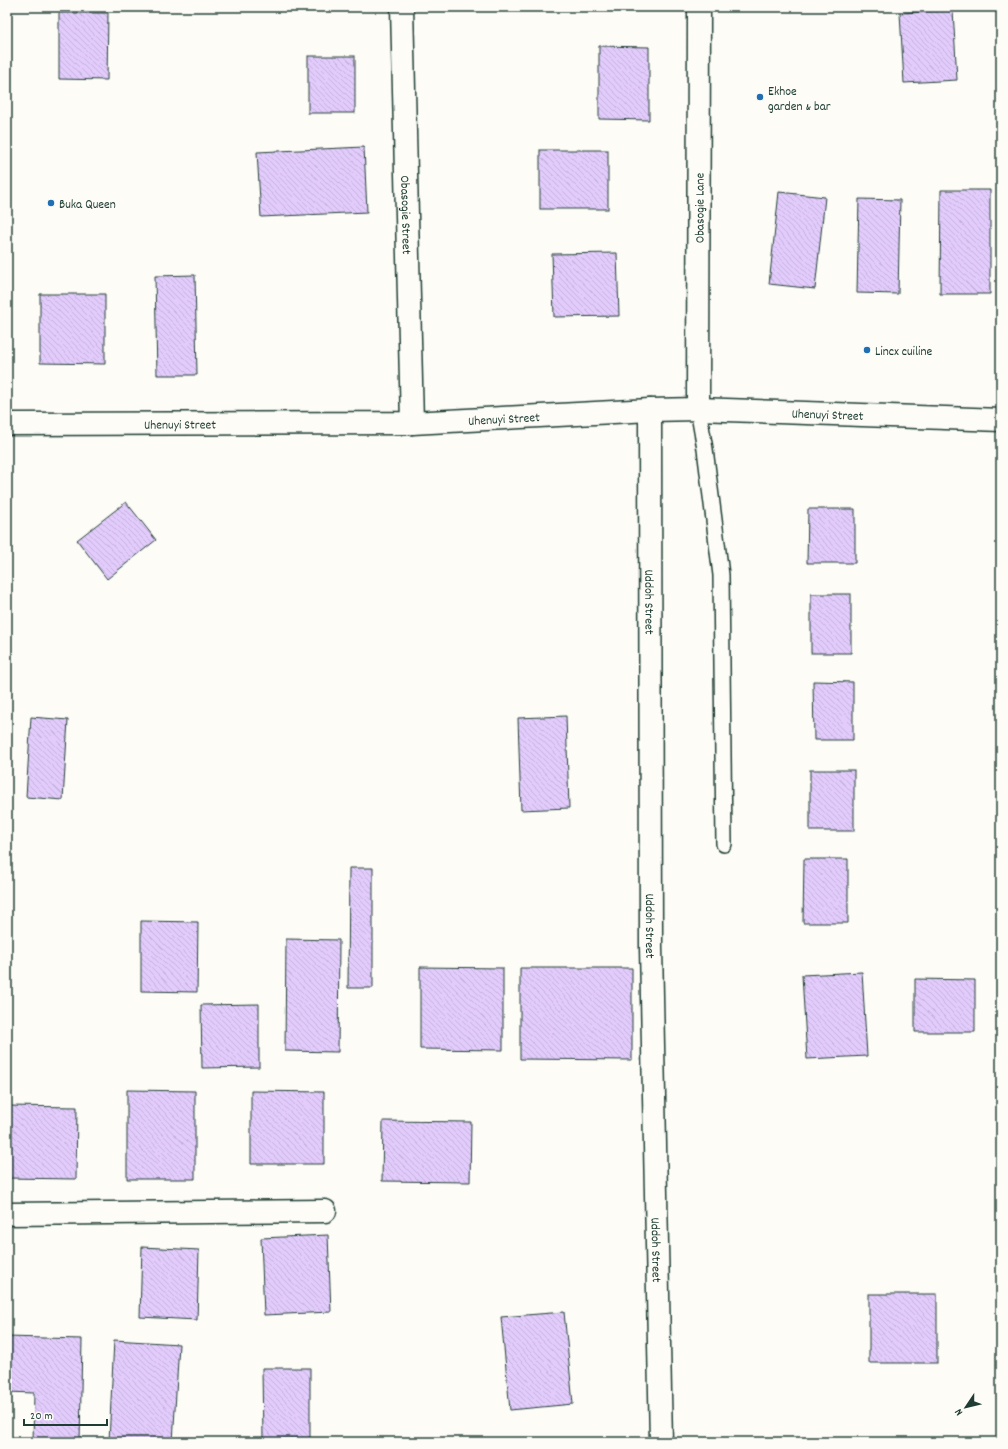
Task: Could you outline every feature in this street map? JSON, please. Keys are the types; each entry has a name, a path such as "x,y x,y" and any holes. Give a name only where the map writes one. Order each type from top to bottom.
{"street":[{"name":"Obasogie Street","path":"402,7 412,424"},
{"name":"Obasogie Lane","path":"698,410 699,7"},
{"name":"Uhenuyi Street","path":"7,424 412,424 650,410 698,410 1001,420"},
{"name":"Uddoh Street","path":"650,410 651,947 661,1442"},
{"path":"7,1214 325,1211"}],"lane":[{"path":"698,410 705,449 721,575 724,844"}],"building":[{"path":"953,10 957,80 904,83 900,13"},
{"path":"59,13 108,13 107,80 59,79"},
{"path":"599,46 649,47 649,120 599,119"},
{"path":"308,56 355,56 355,113 308,113"},
{"path":"364,147 367,212 261,217 257,152"},
{"path":"540,150 608,150 608,209 540,209"},
{"path":"941,190 990,190 990,294 940,294"},
{"path":"779,192 825,197 815,289 769,284"},
{"path":"859,199 900,200 898,294 857,293"},
{"path":"617,253 619,316 554,317 552,254"},
{"path":"195,275 197,375 157,375 155,276"},
{"path":"40,294 105,294 105,364 40,363"},
{"path":"126,502 156,540 107,579 77,540"},
{"path":"808,509 855,509 855,563 807,563"},
{"path":"811,594 851,594 851,653 811,653"},
{"path":"813,681 853,682 853,740 814,740"},
{"path":"566,716 569,808 521,810 518,718"},
{"path":"31,717 68,720 63,800 26,797"},
{"path":"810,770 854,770 854,831 810,831"},
{"path":"804,859 848,859 848,923 803,923"},
{"path":"349,868 373,868 373,988 348,988"},
{"path":"141,921 198,922 197,992 141,991"},
{"path":"286,939 339,940 338,1052 285,1051"},
{"path":"420,967 503,968 503,1050 420,1049"},
{"path":"520,968 632,968 632,1060 520,1059"},
{"path":"862,972 867,1056 807,1059 802,975"},
{"path":"915,979 975,980 975,1032 915,1032"},
{"path":"259,1004 259,1067 202,1068 201,1005"},
{"path":"127,1090 195,1091 195,1179 127,1179"},
{"path":"251,1091 324,1092 324,1164 251,1164"},
{"path":"7,1106 77,1107 76,1179 7,1178"},
{"path":"383,1121 471,1122 470,1182 382,1181"},
{"path":"328,1235 331,1312 264,1315 261,1238"},
{"path":"142,1247 199,1250 197,1320 140,1317"},
{"path":"869,1294 937,1294 937,1363 869,1363"},
{"path":"564,1312 573,1404 510,1410 501,1317"},
{"path":"7,1337 82,1339 80,1442 33,1442 34,1393 7,1392"},
{"path":"114,1340 179,1344 173,1442 109,1441"},
{"path":"262,1368 310,1368 310,1438 263,1439"}],"place":[{"name":"Ekhoe garden & bar","path":"760,97"},
{"name":"Buka Queen","path":"51,203"},
{"name":"Lincx cuiline","path":"867,350"}]}
